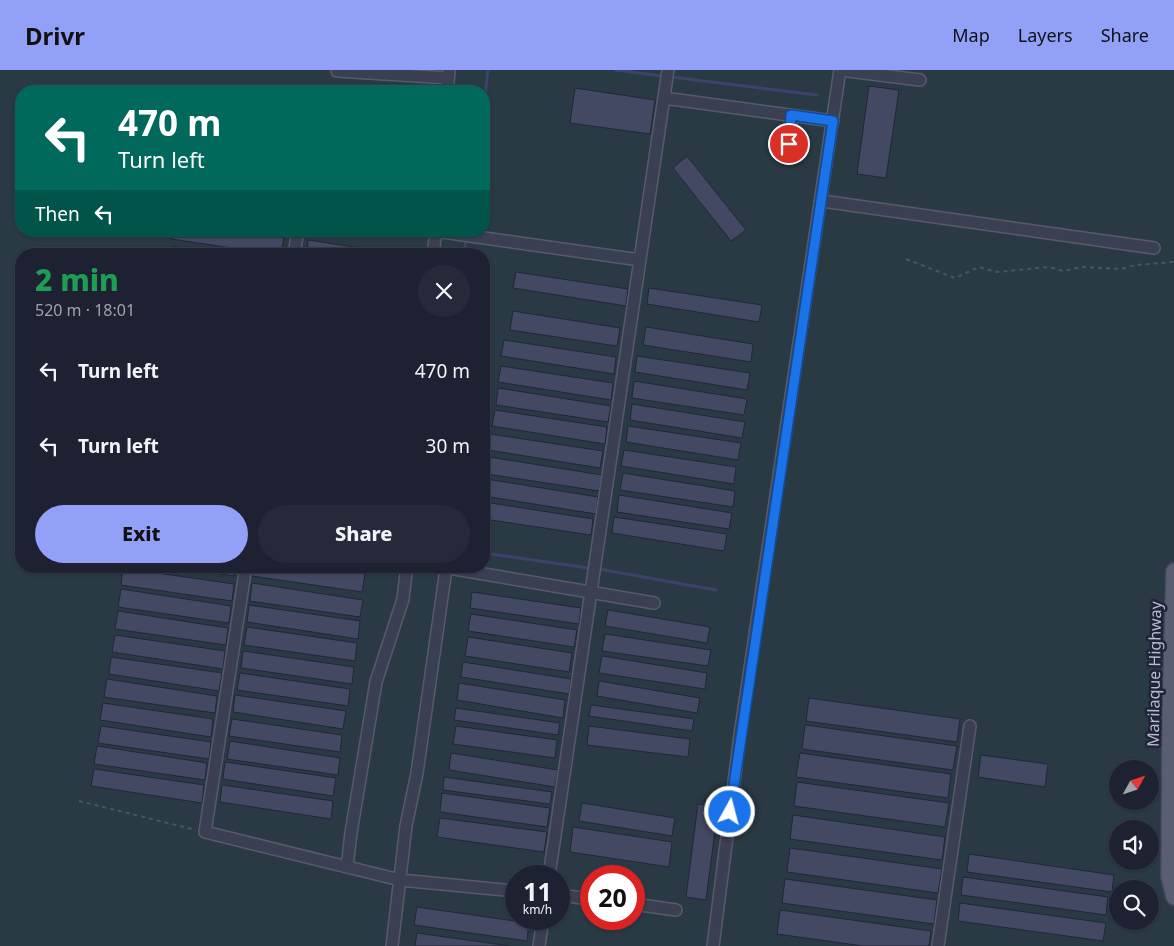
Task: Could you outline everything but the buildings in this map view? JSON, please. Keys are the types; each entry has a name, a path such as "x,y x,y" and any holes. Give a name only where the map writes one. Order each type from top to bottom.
{"main road":[{"name":"Marilaque Highway","path":"1174,571 1169,877 1174,897"}],"lane":[{"path":"552,865 668,70"},
{"path":"713,946 740,735 822,201 840,70 920,80"},
{"path":"337,71 448,74"},
{"path":"664,98 833,121"},
{"path":"788,158 791,115"},
{"path":"822,201 1154,248"},
{"path":"478,237 640,260"},
{"path":"245,573 205,832 400,880 505,890"},
{"path":"347,867 376,682 403,599 406,573"},
{"path":"392,946 406,826 417,773 441,573"},
{"path":"474,573 654,603"},
{"path":"938,946 970,726"},
{"path":"645,906 676,910"},
{"path":"539,946 541,930"}],"path":[{"path":"906,259 955,278 978,267 997,272 1049,267 1064,271 1082,267 1121,269 1136,265 1174,262"},
{"path":"79,801 205,832"}],"shaded area":[{"path":"0,70 1174,70 1174,946 0,946"}],"waterway":[{"path":"486,85 488,70"},
{"path":"616,70 662,76"},
{"path":"671,77 817,95"},
{"path":"465,248 466,240"},
{"path":"490,554 589,568"},
{"path":"599,569 716,590"}],"route":[{"path":"730,812 833,121 791,115 789,144"}]}
